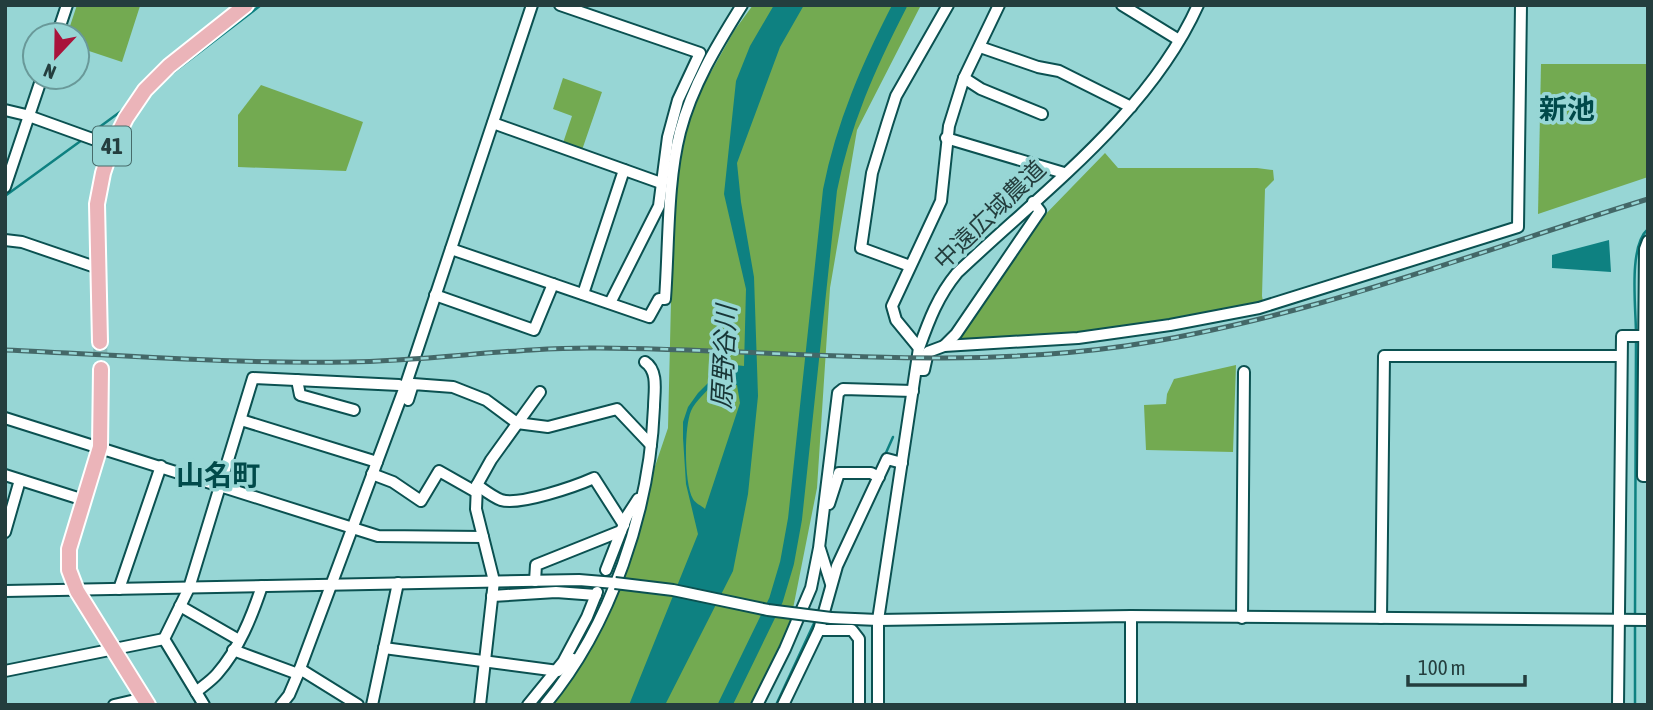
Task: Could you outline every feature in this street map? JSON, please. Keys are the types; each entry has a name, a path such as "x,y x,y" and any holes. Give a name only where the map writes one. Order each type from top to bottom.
{"main road":[{"name":"41","path":"100,342 97,204 112,146 126,118 145,90 169,66 246,5"},
{"path":"101,369 100,447 69,549 69,570 77,590 146,701"}],"street":[{"path":"281,705 289,695 299,671 382,449 532,5"},
{"path":"560,5 700,53 678,100 668,137 659,206 610,303"},
{"path":"451,249 649,317 659,299 665,299 673,173 680,132 693,93 713,52 742,5"},
{"path":"910,266 861,248 872,173 896,96 948,5"},
{"path":"919,348 893,313 894,299 941,201 946,138 964,78 999,5"},
{"path":"1122,5 1179,40"},
{"name":"中遠広域農道","path":"878,705 878,620 919,348 933,309 946,286 1130,107 1164,64 1198,5"},
{"path":"916,370 924,370 928,352 944,346 1078,338 1170,325 1259,308 1518,227 1521,5"},
{"path":"980,47 1038,67 1059,71 1130,107"},
{"path":"964,78 981,89 1042,114"},
{"path":"5,187 37,91"},
{"path":"5,110 112,146"},
{"path":"493,123 660,183"},
{"path":"946,138 1064,173"},
{"path":"583,294 624,170"},
{"path":"944,346 956,334 1040,211 1033,202"},
{"path":"5,240 22,242 98,268"},
{"path":"1620,477 1645,476 1645,249 1648,241"},
{"path":"435,295 534,330 553,284"},
{"path":"1618,705 1622,336 1644,336"},
{"path":"1381,618 1384,356 1621,356"},
{"path":"545,705 585,648 615,583 643,492 651,445 655,388 653,372 645,362"},
{"path":"1242,618 1244,372"},
{"path":"164,639 189,588 253,378 399,384"},
{"path":"297,380 300,395 354,410"},
{"path":"382,449 390,448 413,384 453,387 486,400 517,423 548,427 617,409 651,445"},
{"path":"757,705 786,649 811,588 820,548 838,393 844,388 913,390"},
{"path":"480,705 494,581 476,509 476,489 491,460 540,392"},
{"path":"5,418 387,537 483,537"},
{"path":"242,420 377,461"},
{"path":"783,705 819,629 837,566 878,477 887,459 902,463"},
{"path":"119,589 161,466"},
{"path":"372,474 393,482 421,501 439,471 505,500 543,495 594,478 622,528"},
{"path":"821,530 839,473 871,474 878,477"},
{"path":"5,475 84,500"},
{"path":"5,532 20,480"},
{"path":"607,569 622,528 643,492"},
{"path":"535,581 536,565 622,528"},
{"path":"820,548 832,587"},
{"path":"5,591 535,581 615,583 673,590 768,610 831,618 878,620 1131,616 1645,620"},
{"path":"372,705 397,583"},
{"path":"196,692 218,674 250,622 262,586"},
{"path":"492,596 556,592 597,593 558,670 528,705"},
{"path":"180,606 236,645 299,671 358,705"},
{"path":"1131,616 1131,705"},
{"path":"819,629 852,630 859,639 859,705"},
{"path":"5,671 164,639"},
{"path":"164,639 204,705"},
{"path":"384,648 558,670 585,648"},
{"path":"114,705 146,701"}],"green space":[{"path":"77,5 140,6 122,62 91,52 91,21 72,21"},
{"path":"753,5 921,5 857,130 830,288 817,488 785,649 750,705 548,705 601,625 668,428 673,217 678,157 698,95 734,31"},
{"path":"1541,64 1648,64 1648,177 1538,214"},
{"path":"563,78 602,92 582,150 563,143 572,116 553,109"},
{"path":"261,85 363,122 346,171 238,167 238,115"},
{"path":"1105,153 1118,168 1273,170 1274,180 1265,189 1264,307 1031,340 954,340 1038,222"},
{"path":"1236,365 1233,452 1146,450 1144,405 1166,404 1174,379"}],"water":[{"path":"774,5 804,5 780,47 737,163 754,277 758,396 748,494 733,571 665,705 629,705 698,534 686,484 683,422 688,407 712,379 735,365 744,366 746,289 724,194 736,81 750,46","holes":["715,381 737,385 740,403 705,509 693,499 688,481 687,429 691,411"]},
{"path":"1609,240 1611,272 1552,268 1552,255"}],"waterway":[{"path":"166,78 261,5"},
{"name":"原野谷川","path":"725,705 776,600 787,563 795,519 830,190 858,95 900,5"},
{"path":"90,134 124,109"},
{"path":"5,196 82,140"},
{"path":"1636,334 1635,263 1642,237 1648,229"},
{"path":"1635,617 1636,341"},
{"path":"885,455 893,437"},
{"path":"776,705 816,619"},
{"path":"1635,624 1635,705"}],"tunnel":[{"path":"100,342 101,369"}],"railway":[{"path":"5,350 305,362 379,361 568,348 928,358 1059,353 1125,346 1258,320 1389,283 1648,199"}],"district":[{"name":"新池","path":"1567,109"},
{"name":"山名町","path":"218,475"}]}
